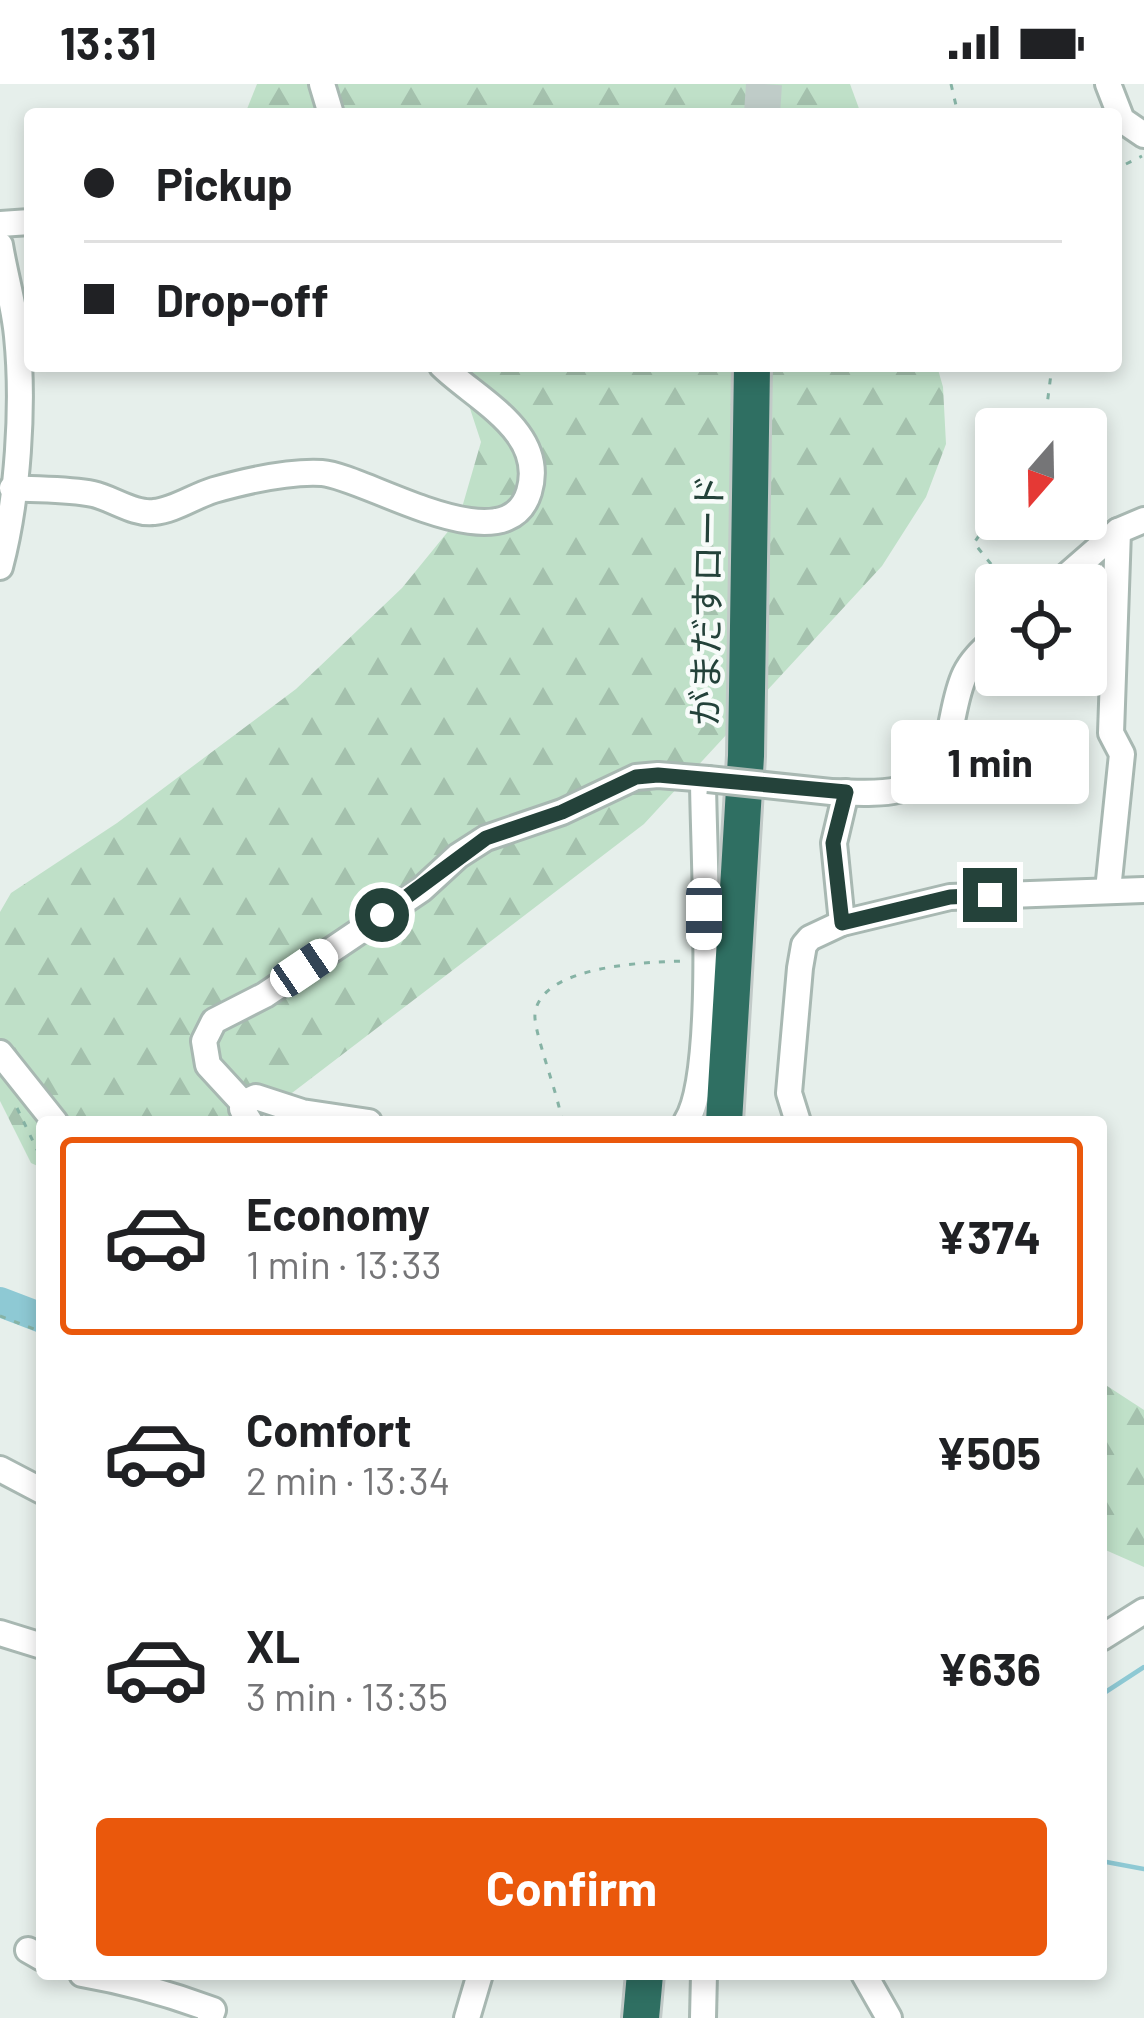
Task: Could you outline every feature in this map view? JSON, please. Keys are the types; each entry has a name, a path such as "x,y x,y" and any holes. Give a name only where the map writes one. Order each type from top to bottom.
{"highway":[{"name":"がまだすロード","path":"724,1116 746,756 752,372"},
{"path":"641,2018 644,1980"}],"street":[{"path":"0,245 20,370 12,488 0,567"},
{"path":"12,488 92,494 149,513 214,490 306,472 327,473 409,507 495,521 524,503 531,463 510,422 449,372"},
{"path":"1080,564 1118,531 1144,520"},
{"path":"1108,890 1122,754 1111,733 1118,531"},
{"path":"329,1116 256,1096 247,1112 208,1065 204,1041 214,1022 285,982 422,889 486,838 562,812 636,777 658,775 838,792 904,789 917,783 934,768 954,726 965,672 975,661"},
{"path":"689,1116 702,1061 705,779"},
{"path":"838,792 833,843 842,923"},
{"path":"796,1116 789,1094 804,945 842,923 950,897 1144,890"},
{"path":"0,1053 50,1116"},
{"path":"0,1469 36,1488"},
{"path":"1107,1634 1144,1611"},
{"path":"0,1633 36,1644"},
{"path":"117,1980 213,2010 210,2018"},
{"path":"467,2018 478,1980"},
{"path":"703,2018 704,1980"},
{"path":"867,1980 889,2018"}],"path":[{"path":"1047,408 1051,372"},
{"path":"976,540 991,564"},
{"path":"561,1116 535,1021 538,1003 546,993 598,968 704,960"},
{"path":"15,1104 36,1148"},
{"path":"0,1316 36,1330"}],"green space":[{"path":"257,84 850,84 859,108 247,108"},
{"path":"458,372 939,372 943,387 946,444 926,497 882,566 644,824 262,1116 36,1116 36,1165 31,1163 0,1101 0,912 11,893 117,823 296,689 402,588 459,518 481,442"},
{"path":"1107,1386 1144,1410 1144,1567 1107,1551"}],"waterway":[{"path":"0,1302 36,1316"},
{"path":"1107,1691 1144,1667"},
{"path":"1107,1862 1144,1869"}],"tunnel":[{"path":"762,108 764,84"}],"route":[{"path":"382,915 486,838 562,812 619,783 658,775 846,792 833,843 842,923 950,897 990,895"}]}
